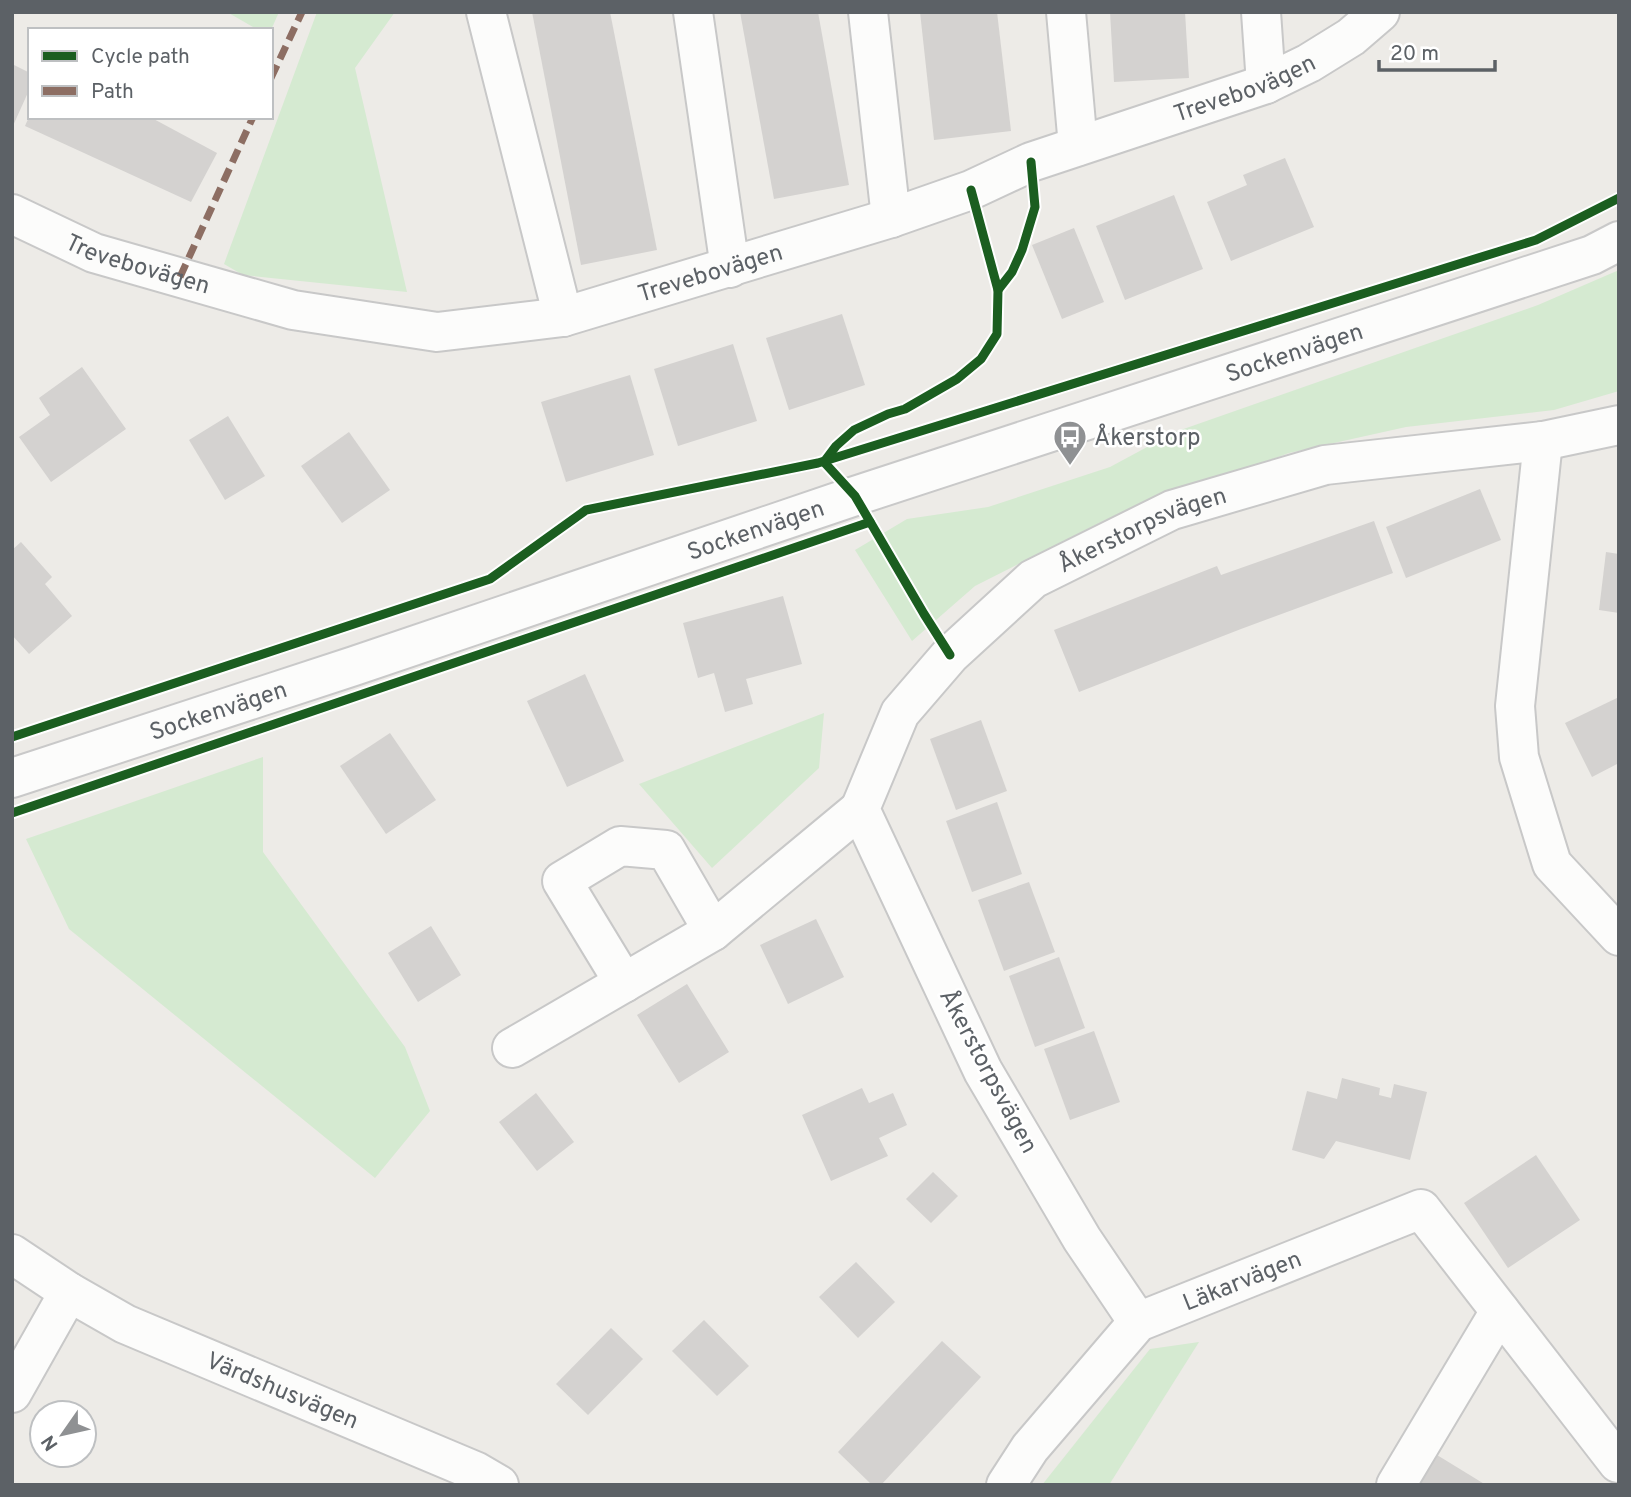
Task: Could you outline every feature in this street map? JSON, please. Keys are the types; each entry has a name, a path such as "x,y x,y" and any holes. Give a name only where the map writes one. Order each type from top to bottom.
{"street":[{"path":"486,12 563,317"},
{"path":"693,12 730,268"},
{"path":"868,12 891,218"},
{"path":"1066,12 1078,146"},
{"path":"1261,12 1266,84"},
{"name":"Trevebovägen","path":"12,214 94,253 293,310 437,332 563,317 891,218 971,190 1031,162 1266,84 1309,63 1351,37 1380,12"},
{"name":"Sockenvägen","path":"12,778 881,488 1592,255 1619,241"},
{"name":"Åkerstorpsvägen","path":"512,1048 713,931 860,809 900,713 950,655 1033,579 1172,510 1325,465 1543,441 1619,425"},
{"path":"1543,441 1516,706 1519,757 1552,864 1619,936"},
{"name":"Åkerstorpsvägen","path":"860,809 983,1071 1082,1239 1138,1322"},
{"path":"624,983 562,881 620,846 666,850 713,931"},
{"name":"Läkarvägen","path":"1006,1485 1030,1448 1138,1322 1421,1209 1618,1463"},
{"name":"Värdshusvägen","path":"12,1254 69,1292 125,1324 475,1471 499,1485"},
{"path":"12,1392 69,1292"},
{"path":"1396,1485 1500,1311"}],"green space":[{"path":"227,12 279,12 272,28 255,28"},
{"path":"317,12 395,12 355,68 407,292 243,275 224,264"},
{"path":"1619,270 1619,391 1554,410 1406,427 1289,453 1105,520 975,586 912,641 855,550 907,519 988,507 1110,467 1175,432 1538,305"},
{"path":"824,713 819,768 712,868 639,784"},
{"path":"263,757 263,852 405,1047 430,1111 375,1178 69,929 26,839"},
{"path":"1199,1342 1109,1485 1042,1485 1150,1349"}],"building":[{"path":"532,12 610,12 657,250 581,265"},
{"path":"740,12 818,12 849,185 774,199"},
{"path":"920,12 997,12 1011,131 934,140"},
{"path":"1110,12 1185,12 1189,78 1114,82"},
{"path":"12,64 28,72 28,92 12,128"},
{"path":"28,119 154,119 217,153 191,202 25,126"},
{"path":"1285,158 1314,227 1231,261 1207,202 1247,185 1243,175"},
{"path":"1174,195 1203,269 1125,300 1096,226"},
{"path":"1074,228 1104,302 1062,319 1032,245"},
{"path":"842,314 865,385 789,410 766,338"},
{"path":"733,344 757,421 678,446 654,369"},
{"path":"82,367 126,429 51,482 19,437 50,415 39,398"},
{"path":"630,375 654,455 566,482 541,402"},
{"path":"228,416 265,476 225,500 189,440"},
{"path":"349,432 390,490 342,523 301,466"},
{"path":"1480,489 1501,540 1406,578 1386,527"},
{"path":"1374,521 1393,573 1079,692 1054,630 1217,566 1221,575"},
{"path":"21,542 52,577 45,584 72,616 29,654 12,635 12,550"},
{"path":"1606,552 1619,554 1619,613 1599,610"},
{"path":"783,596 802,664 746,679 753,704 725,712 714,673 698,678 683,623"},
{"path":"585,674 624,761 567,787 527,701"},
{"path":"1619,697 1619,763 1592,777 1565,723"},
{"path":"981,720 1007,791 956,810 930,739"},
{"path":"390,733 436,800 386,834 340,766"},
{"path":"997,802 1022,874 972,892 946,821"},
{"path":"1029,882 1055,952 1004,971 978,900"},
{"path":"816,919 844,977 788,1004 760,945"},
{"path":"431,926 461,975 418,1002 388,953"},
{"path":"1059,957 1085,1028 1035,1047 1009,976"},
{"path":"687,984 729,1052 679,1083 637,1015"},
{"path":"1094,1031 1120,1102 1070,1120 1044,1049"},
{"path":"1342,1078 1380,1088 1379,1095 1391,1098 1394,1084 1427,1092 1410,1160 1336,1141 1324,1159 1292,1150 1307,1091 1337,1099"},
{"path":"862,1088 869,1103 893,1093 907,1125 879,1138 888,1156 831,1181 802,1115"},
{"path":"536,1093 574,1142 537,1171 499,1122"},
{"path":"1536,1155 1580,1220 1508,1268 1464,1203"},
{"path":"933,1172 958,1196 931,1223 906,1199"},
{"path":"856,1262 895,1302 858,1338 819,1297"},
{"path":"704,1320 749,1366 717,1396 672,1351"},
{"path":"611,1328 643,1359 588,1415 556,1384"},
{"path":"942,1341 981,1377 881,1485 872,1485 838,1452"},
{"path":"1437,1455 1486,1485 1419,1485"}],"marked path":[{"path":"273,74 302,12"},
{"path":"180,277 252,119"}],"cycle path":[{"path":"998,290 1012,272 1022,250 1035,207 1031,162"},
{"path":"950,655 855,496 824,462 836,446 854,430 905,409 957,379 981,359 997,334 998,290 971,190"},
{"path":"12,737 490,579 586,510 818,463 1536,240 1619,198"},
{"path":"12,813 870,522"}],"place":[{"name":"Åkerstorp","path":"1070,467"}]}
